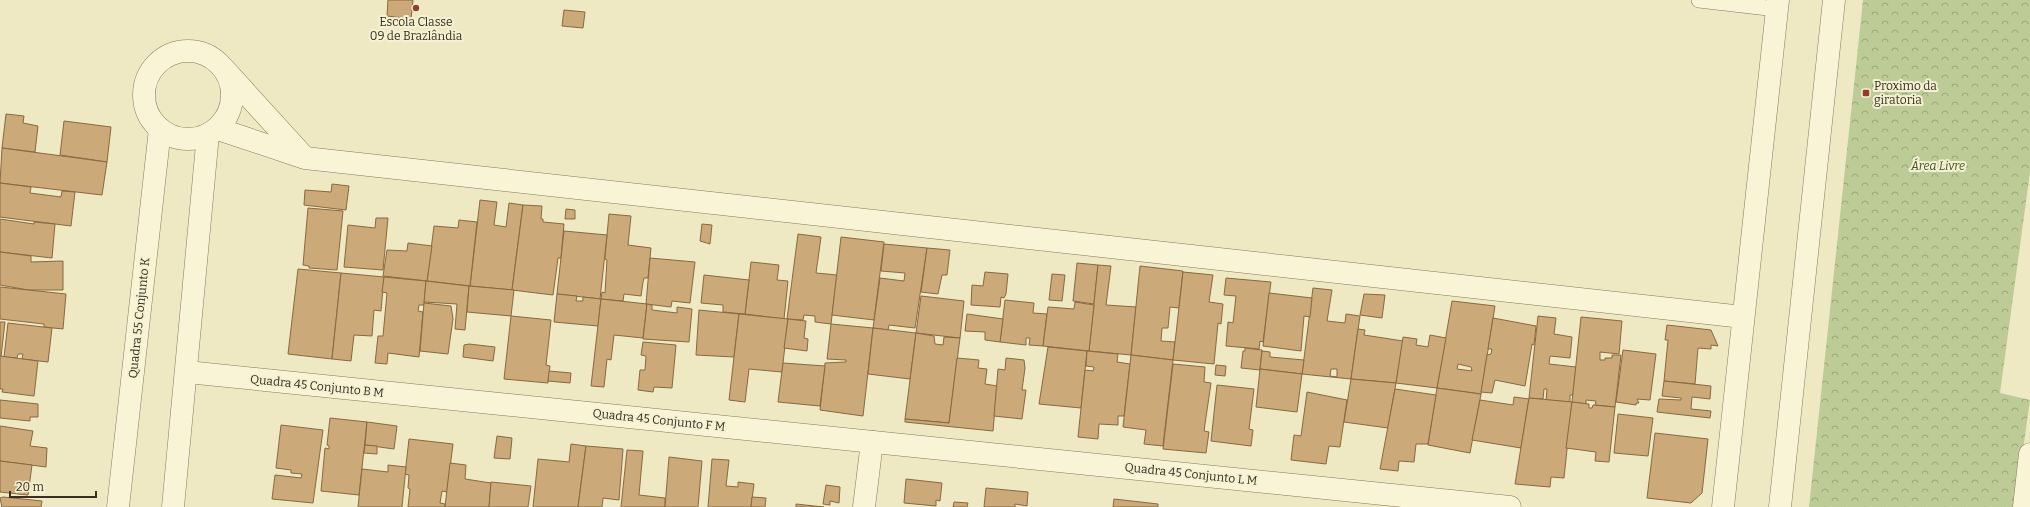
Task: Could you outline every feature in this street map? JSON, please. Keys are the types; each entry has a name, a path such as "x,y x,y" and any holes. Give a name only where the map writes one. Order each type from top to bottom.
{"street":[{"path":"1780,507 1834,0"},
{"path":"1723,507 1778,4"},
{"path":"224,69 231,82 232,98 229,112 213,131 196,138 183,139 171,136 160,129 150,118 145,104 145,89 149,74 158,63 170,54 185,51 200,52 213,58 224,69 305,158"},
{"name":"Quadra 55 Conjunto K","path":"118,507 160,129"},
{"path":"213,131 305,158 1743,317"},
{"path":"173,507 213,131"},
{"name":"Quadra 45 Conjunto B M","path":"187,372 447,399"},
{"name":"Quadra 45 Conjunto F M","path":"447,399 872,442"},
{"path":"864,507 872,442"},
{"name":"Quadra 45 Conjunto L M","path":"872,442 1510,507"},
{"path":"2024,507 2030,454"}],"lane":[{"path":"1699,0 1778,4"}],"green space":[{"name":"Área Livre","path":"1863,0 2030,0 2030,172 2000,393 2030,400 2015,507 1809,507"}],"building":[{"path":"388,0 413,0 411,19 387,16"},
{"path":"564,10 585,12 583,28 562,26"},
{"path":"6,114 24,116 23,123 38,126 35,152 2,148"},
{"path":"64,121 111,127 107,162 60,155"},
{"path":"2,148 107,162 102,195 0,183"},
{"path":"0,183 31,187 30,193 61,197 62,191 75,192 71,226 0,217"},
{"path":"332,184 349,186 346,210 304,205 305,190 331,192"},
{"path":"480,200 497,202 494,225 506,227 509,203 523,205 512,290 470,286"},
{"path":"523,205 542,206 541,219 543,219 543,222 564,224 561,258 558,258 553,295 512,290"},
{"path":"308,208 343,211 337,270 309,268 309,266 303,265"},
{"path":"566,209 575,210 575,219 565,219"},
{"path":"609,214 631,216 628,245 651,248 648,278 644,278 641,296 624,294 623,301 601,299 602,292 605,293 607,260 605,259 605,256"},
{"path":"376,218 388,218 383,270 344,267 348,225 375,228"},
{"path":"0,219 34,224 34,222 55,224 52,258 0,252"},
{"path":"459,220 477,222 470,286 427,281 434,226 458,228"},
{"path":"702,224 712,225 710,244 700,241"},
{"path":"564,231 607,235 600,299 557,294"},
{"path":"798,234 821,237 816,273 837,275 831,324 815,322 815,316 804,315 803,320 787,319"},
{"path":"841,237 884,242 874,320 832,315"},
{"path":"408,243 432,246 427,281 383,276 387,250 407,251"},
{"path":"884,244 927,248 915,328 889,325 888,330 873,328 880,278 904,281 905,273 881,271"},
{"path":"927,248 950,250 947,275 942,275 938,294 921,292"},
{"path":"0,252 31,256 31,262 63,261 63,290 28,290 0,285"},
{"path":"650,258 695,262 690,303 672,301 671,307 646,304"},
{"path":"751,262 779,265 777,280 788,281 784,319 745,314"},
{"path":"1077,263 1098,265 1094,304 1073,301"},
{"path":"1098,265 1111,266 1106,305 1136,307 1131,355 1089,351"},
{"path":"1140,266 1183,271 1179,308 1170,307 1168,328 1162,328 1161,341 1175,342 1173,360 1131,355"},
{"path":"298,269 341,273 332,359 288,354"},
{"path":"985,272 1008,274 1006,294 1004,298 1001,297 1000,307 971,305 972,285 983,286"},
{"path":"1183,272 1213,275 1209,302 1223,304 1221,324 1218,323 1214,364 1173,360"},
{"path":"341,273 384,277 381,311 374,310 372,336 354,335 351,361 332,359"},
{"path":"1052,274 1065,275 1062,301 1049,300"},
{"path":"704,275 749,280 745,314 723,312 723,305 701,303"},
{"path":"384,277 426,281 424,305 419,305 418,311 423,312 419,357 388,353 387,364 375,363 378,336 383,336 387,293 382,292"},
{"path":"1226,278 1271,282 1263,342 1260,341 1259,349 1226,346 1228,322 1233,323 1236,296 1224,295"},
{"path":"426,281 469,286 465,330 455,329 457,304 424,302"},
{"path":"469,286 514,290 511,316 467,312"},
{"path":"0,287 66,294 63,329 44,327 44,324 0,319"},
{"path":"1313,288 1332,290 1327,321 1345,323 1346,314 1360,316 1351,379 1302,374","holes":["1331,369 1337,369 1337,377 1330,376"]},
{"path":"1269,293 1312,298 1310,317 1304,316 1301,351 1263,346"},
{"path":"557,294 577,296 576,301 583,301 583,297 601,299 598,326 554,322"},
{"path":"1364,294 1385,295 1382,318 1360,315"},
{"path":"921,296 964,301 960,338 916,333"},
{"path":"601,299 647,304 643,338 614,335 611,360 607,359 604,387 591,386"},
{"path":"1005,300 1034,303 1033,313 1047,314 1043,346 1029,345 1030,338 1026,338 1026,345 1000,342"},
{"path":"1452,301 1495,306 1481,394 1437,388","holes":["1458,364 1471,367 1472,371 1457,369"]},
{"path":"1075,302 1094,305 1089,351 1043,346 1048,307 1074,309"},
{"path":"424,303 451,306 453,319 448,354 420,351"},
{"path":"647,304 652,305 652,310 677,313 677,307 692,309 689,342 643,339"},
{"path":"699,310 739,314 734,357 696,355"},
{"path":"739,314 788,319 782,372 749,369 745,402 729,400"},
{"path":"967,314 1003,319 1000,342 985,340 985,332 965,331"},
{"path":"511,316 551,320 546,365 550,366 548,383 504,379"},
{"path":"1538,316 1556,318 1554,334 1572,337 1570,358 1550,356 1549,364 1576,367 1573,395 1570,395 1570,402 1546,400 1547,389 1544,389 1543,399 1529,398"},
{"path":"1581,317 1622,321 1619,354 1600,352 1600,360 1612,358 1612,355 1621,355 1615,407 1595,405 1596,401 1586,400 1586,404 1572,402"},
{"path":"1493,318 1536,326 1534,345 1532,344 1525,386 1495,380 1492,393 1481,392 1487,355 1491,354 1492,349 1488,349"},
{"path":"788,319 806,321 804,338 808,339 807,351 784,348"},
{"path":"0,322 5,322 1,357 0,356"},
{"path":"8,323 52,328 48,362 22,359 23,354 18,354 17,358 4,357"},
{"path":"831,324 873,328 863,416 820,410 825,363 846,362 846,360 827,359"},
{"path":"1667,325 1711,330 1718,346 1711,345 1711,349 1698,348 1695,384 1664,381 1668,340 1665,340"},
{"path":"873,328 916,333 910,379 868,374"},
{"path":"1358,329 1365,330 1364,335 1403,341 1396,383 1351,379"},
{"path":"916,333 934,336 935,344 943,345 944,337 960,338 949,423 905,419"},
{"path":"1430,335 1446,338 1437,388 1396,383 1403,337 1417,339 1416,345 1428,347"},
{"path":"643,342 676,345 672,388 654,387 653,392 638,390 640,370 645,370 646,356 641,355"},
{"path":"469,344 495,347 493,361 463,357 464,345"},
{"path":"1048,347 1087,351 1081,408 1039,404"},
{"path":"1245,348 1262,350 1260,370 1241,368 1243,351 1245,351"},
{"path":"1623,350 1656,354 1650,400 1637,399 1639,403 1636,403 1636,405 1616,402"},
{"path":"1087,351 1118,354 1117,362 1130,364 1124,416 1118,416 1118,425 1099,424 1098,439 1078,437 1085,370 1093,371 1094,367 1086,366"},
{"path":"1262,351 1270,352 1270,357 1304,360 1302,374 1260,369"},
{"path":"1131,355 1173,360 1163,446 1144,444 1146,430 1123,427"},
{"path":"0,356 38,361 34,396 2,392 3,389 0,389"},
{"path":"957,358 979,360 978,368 987,369 985,384 997,386 993,431 905,422 905,419 949,423"},
{"path":"1006,358 1024,360 1025,368 1022,390 1026,390 1022,419 994,416 998,369 1005,370"},
{"path":"783,363 825,366 820,406 778,402"},
{"path":"1173,364 1205,367 1204,382 1211,383 1204,431 1209,432 1206,453 1163,449"},
{"path":"1216,365 1226,366 1225,376 1215,375"},
{"path":"1260,369 1302,374 1297,412 1256,407"},
{"path":"549,371 571,373 570,383 548,381"},
{"path":"1351,379 1396,383 1388,428 1344,422"},
{"path":"1664,381 1711,386 1710,399 1692,397 1691,409 1711,411 1710,418 1657,412 1659,399 1681,400 1681,398 1662,396"},
{"path":"1217,385 1254,389 1249,429 1253,430 1251,446 1211,441"},
{"path":"1437,388 1481,394 1470,453 1428,445"},
{"path":"1395,389 1436,395 1428,444 1416,444 1414,462 1399,461 1398,471 1380,469"},
{"path":"1307,392 1347,400 1340,447 1329,446 1326,464 1291,460 1294,435 1301,436"},
{"path":"1514,397 1529,399 1521,448 1472,440 1480,400 1513,405"},
{"path":"1529,398 1572,402 1564,478 1551,477 1550,487 1515,484"},
{"path":"0,400 38,404 38,417 30,417 30,421 0,418"},
{"path":"1572,402 1589,404 1589,408 1592,408 1593,405 1615,407 1609,462 1595,461 1596,452 1566,448"},
{"path":"1618,414 1653,418 1648,456 1614,453"},
{"path":"330,418 367,422 359,495 321,491 325,448 329,449 329,446 327,445"},
{"path":"367,422 397,426 394,449 365,445"},
{"path":"281,425 323,430 313,503 272,499 275,475 301,478 302,474 291,473 291,470 276,468"},
{"path":"0,426 33,431 30,446 47,448 46,467 0,461"},
{"path":"1655,433 1708,439 1702,493 1691,503 1647,498"},
{"path":"497,436 512,438 510,459 494,458"},
{"path":"409,439 453,444 447,492 442,491 440,503 445,504 445,507 408,507 410,489 408,488 409,475 405,474"},
{"path":"571,444 586,446 578,507 533,507 538,459 569,462"},
{"path":"365,445 377,446 377,454 364,453"},
{"path":"586,446 623,449 619,500 603,498 602,507 578,507"},
{"path":"627,450 643,451 639,495 665,498 665,507 621,507"},
{"path":"669,457 702,461 698,507 665,507"},
{"path":"712,459 729,460 726,486 738,487 738,482 754,484 751,507 708,507"},
{"path":"0,461 32,465 28,495 0,492"},
{"path":"450,463 466,465 465,479 491,483 489,507 445,507"},
{"path":"388,465 406,467 402,507 358,507 362,469 388,472"},
{"path":"906,479 942,483 940,501 936,500 936,506 904,503"},
{"path":"491,482 531,486 528,507 489,507"},
{"path":"826,485 840,487 839,503 830,501 830,505 823,504"},
{"path":"986,488 1028,492 1027,506 1015,504 1015,507 984,507"},
{"path":"3,497 42,501 41,507 2,507 0,498"},
{"path":"752,497 766,498 765,507 751,507"},
{"path":"1114,499 1158,504 1158,507 1113,507"},
{"path":"954,502 968,503 967,507 953,507"},
{"path":"796,504 824,507 796,507"}],"place":[{"name":"Escola Classe 09 de Brazlândia","path":"416,8"},
{"name":"Proximo da giratoria","path":"1866,93"}]}
